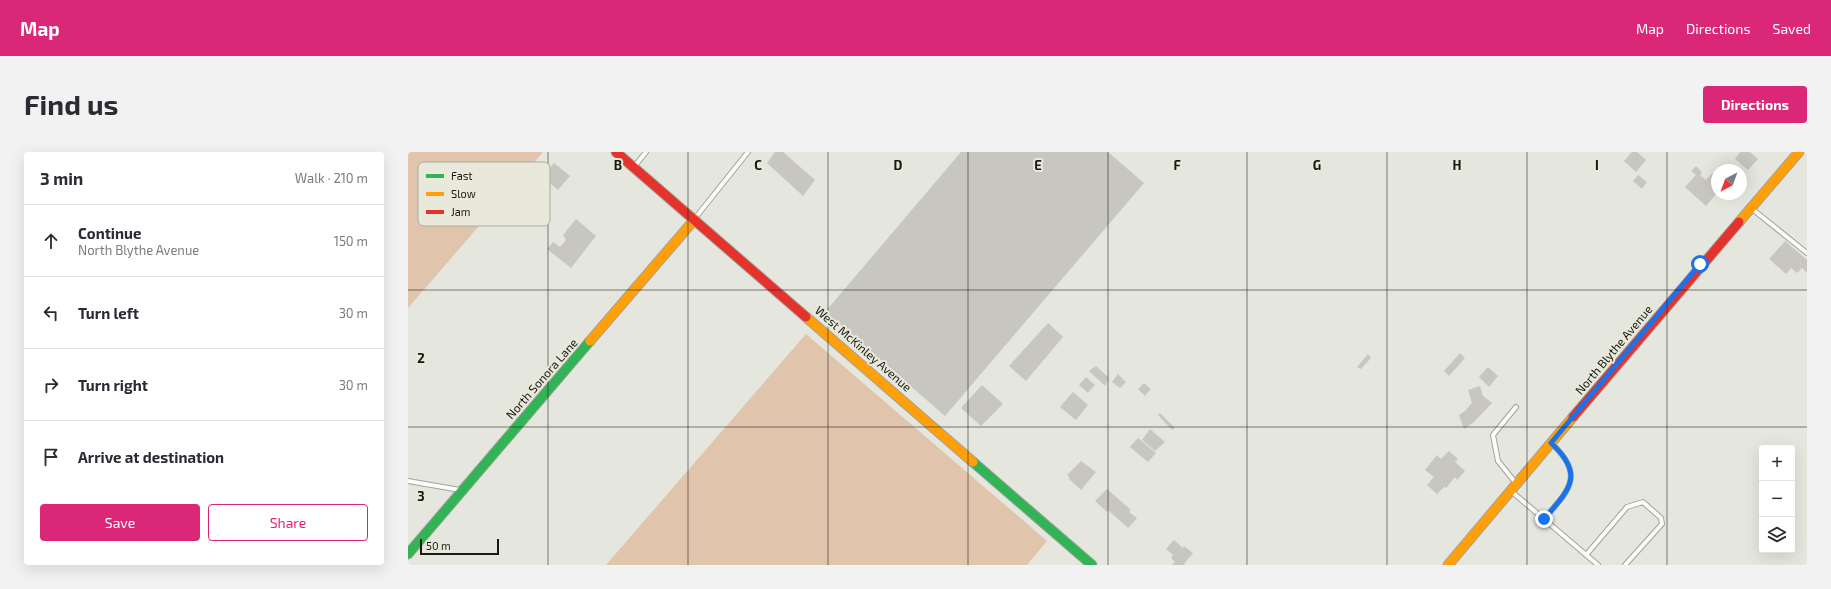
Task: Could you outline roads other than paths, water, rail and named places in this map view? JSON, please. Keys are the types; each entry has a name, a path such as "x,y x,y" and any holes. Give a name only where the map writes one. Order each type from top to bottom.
{"street":[{"name":"West McKinley Avenue","path":"616,152 1092,565"},
{"name":"North Blythe Avenue","path":"1448,565 1700,264 1799,152"},
{"name":"North Sonora Lane","path":"408,554 695,219"}],"lane":[{"path":"634,167 646,152"},
{"path":"695,219 748,152"},
{"path":"1750,208 1807,253"},
{"path":"1516,407 1493,435 1498,461 1514,487 1544,519 1598,565"},
{"path":"1544,519 1565,494 1570,483 1570,473 1567,460 1551,443"},
{"path":"408,481 462,490"},
{"path":"1586,555 1627,507 1643,502 1661,518 1662,524 1625,565"}]}
